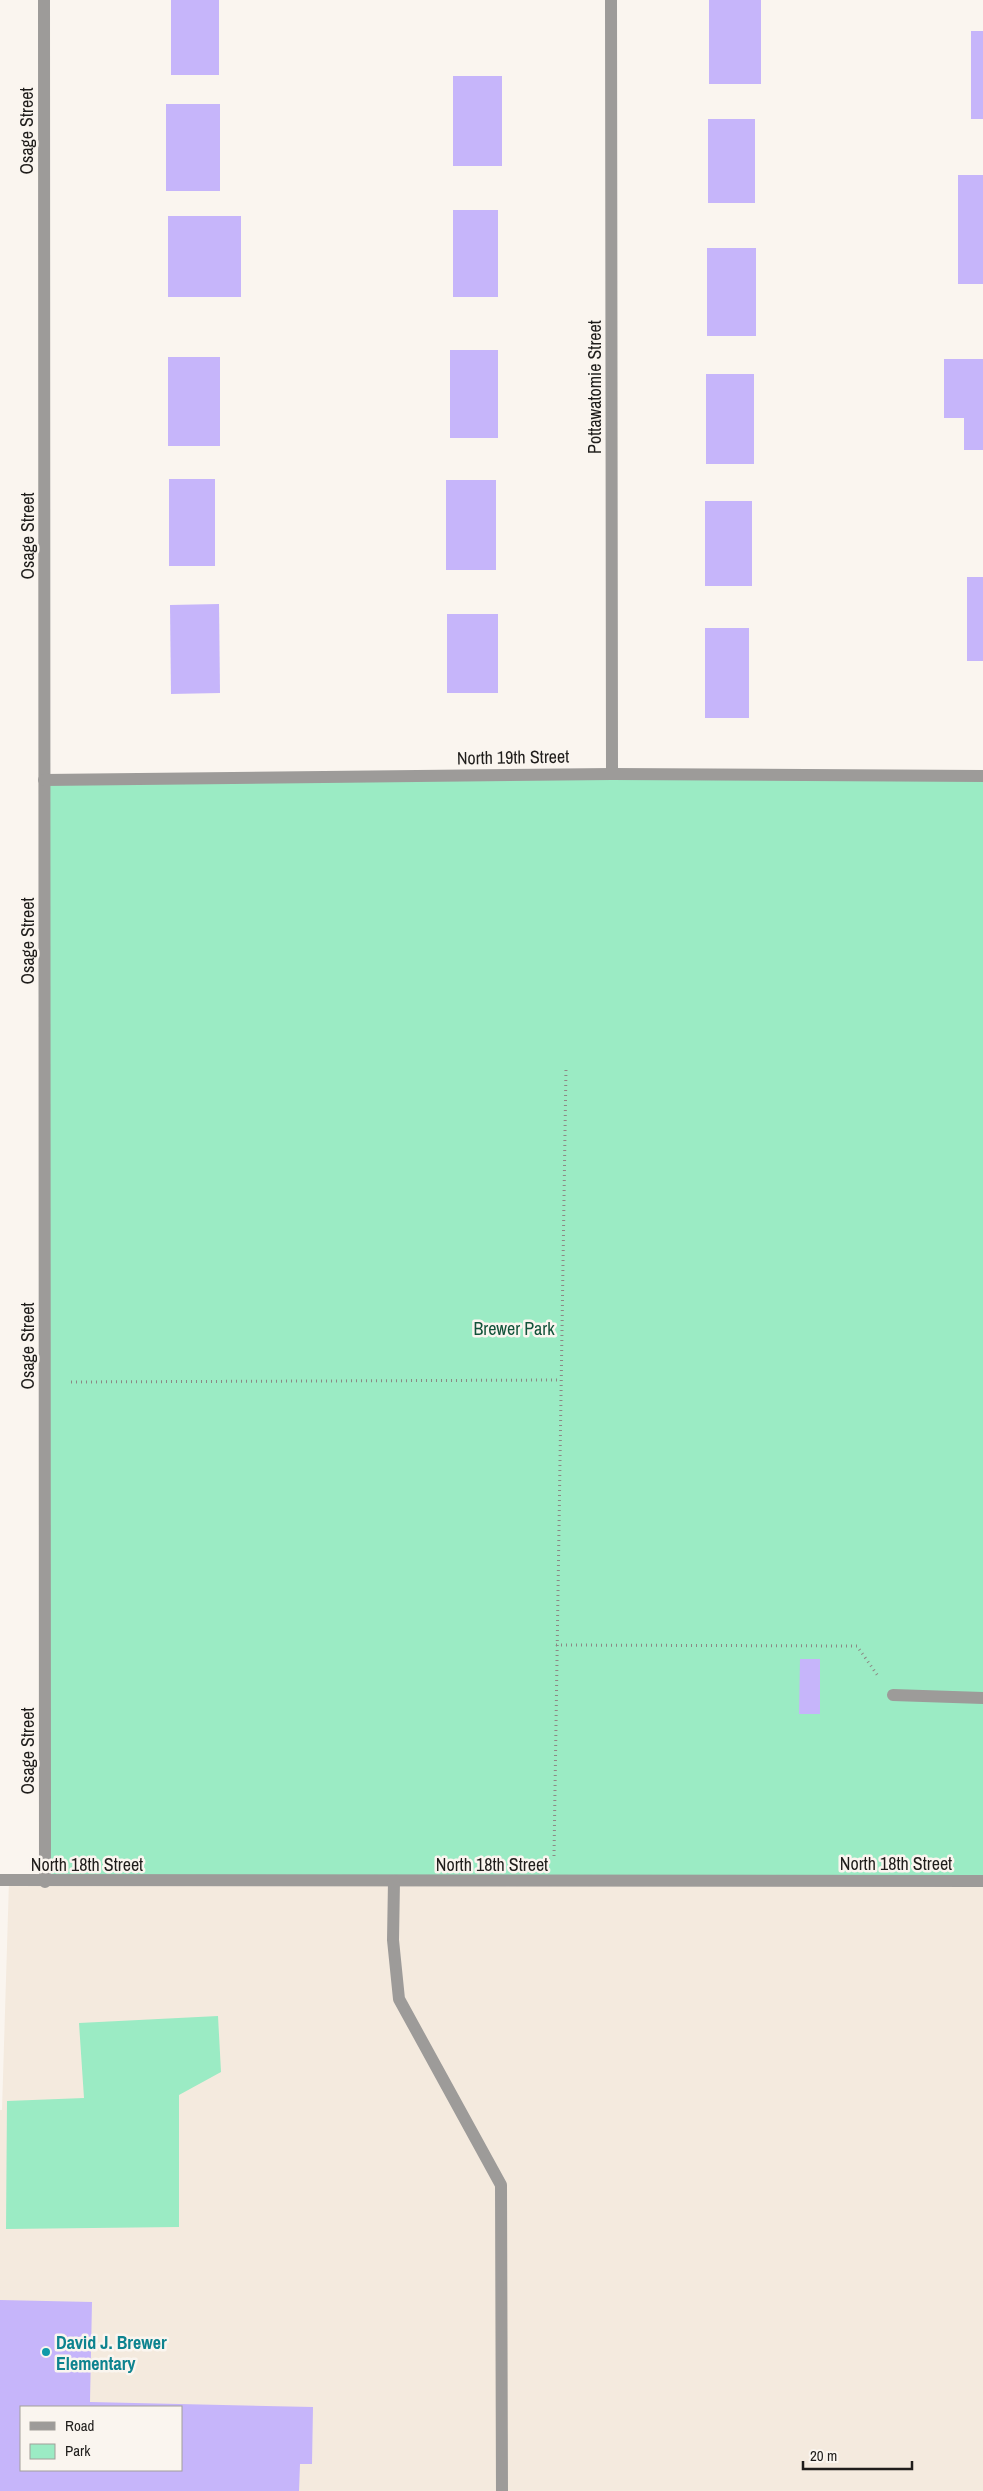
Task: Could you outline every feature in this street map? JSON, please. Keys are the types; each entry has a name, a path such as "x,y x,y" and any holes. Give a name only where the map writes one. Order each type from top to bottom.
{"street":[{"name":"Osage Street","path":"44,0 45,1882"},
{"name":"Pottawatomie Street","path":"611,0 612,774"},
{"name":"North 19th Street","path":"44,780 612,774 983,776"},
{"path":"893,1695 983,1698"},
{"name":"North 18th Street","path":"0,1880 45,1882 983,1881"},
{"path":"394,1881 393,1940 399,1999 501,2185 502,2491"}],"path":[{"path":"554,1882 566,1067"},
{"path":"45,1382 561,1380"},
{"path":"556,1645 857,1646 893,1695"}],"shaded area":[{"path":"9,1881 983,1881 983,2491 0,2491 0,2110 2,2110"}],"green space":[{"name":"Brewer Park","path":"983,776 983,1881 45,1882 44,780"},
{"path":"218,2016 221,2072 179,2095 179,2227 6,2229 7,2101 84,2098 79,2023"}],"building":[{"path":"171,0 219,0 219,75 171,75"},
{"path":"709,0 761,0 761,84 709,84"},
{"path":"971,31 983,31 983,119 971,119"},
{"path":"453,76 502,76 502,166 453,166"},
{"path":"166,104 220,104 220,191 166,191"},
{"path":"708,119 755,119 755,203 708,203"},
{"path":"958,175 983,175 983,284 958,284"},
{"path":"453,210 498,210 498,297 453,297"},
{"path":"168,216 241,216 241,297 168,297"},
{"path":"707,248 756,248 756,336 707,336"},
{"path":"450,350 498,350 498,438 450,438"},
{"path":"168,357 220,357 220,446 168,446"},
{"path":"944,359 983,359 983,450 964,450 964,418 944,418"},
{"path":"706,374 754,374 754,464 706,464"},
{"path":"169,479 215,479 215,566 169,566"},
{"path":"446,480 496,480 496,570 446,570"},
{"path":"705,501 752,501 752,586 705,586"},
{"path":"967,577 983,577 983,661 967,661"},
{"path":"219,604 220,693 171,694 170,605"},
{"path":"447,614 498,614 498,693 447,693"},
{"path":"705,628 749,628 749,718 705,718"},
{"path":"800,1659 820,1659 820,1714 799,1714"},
{"name":"David J. Brewer Elementary","path":"0,2300 92,2302 90,2402 313,2407 312,2464 300,2464 299,2491 0,2491"}],"place":[{"name":"David J. Brewer Elementary","path":"46,2352"}]}
